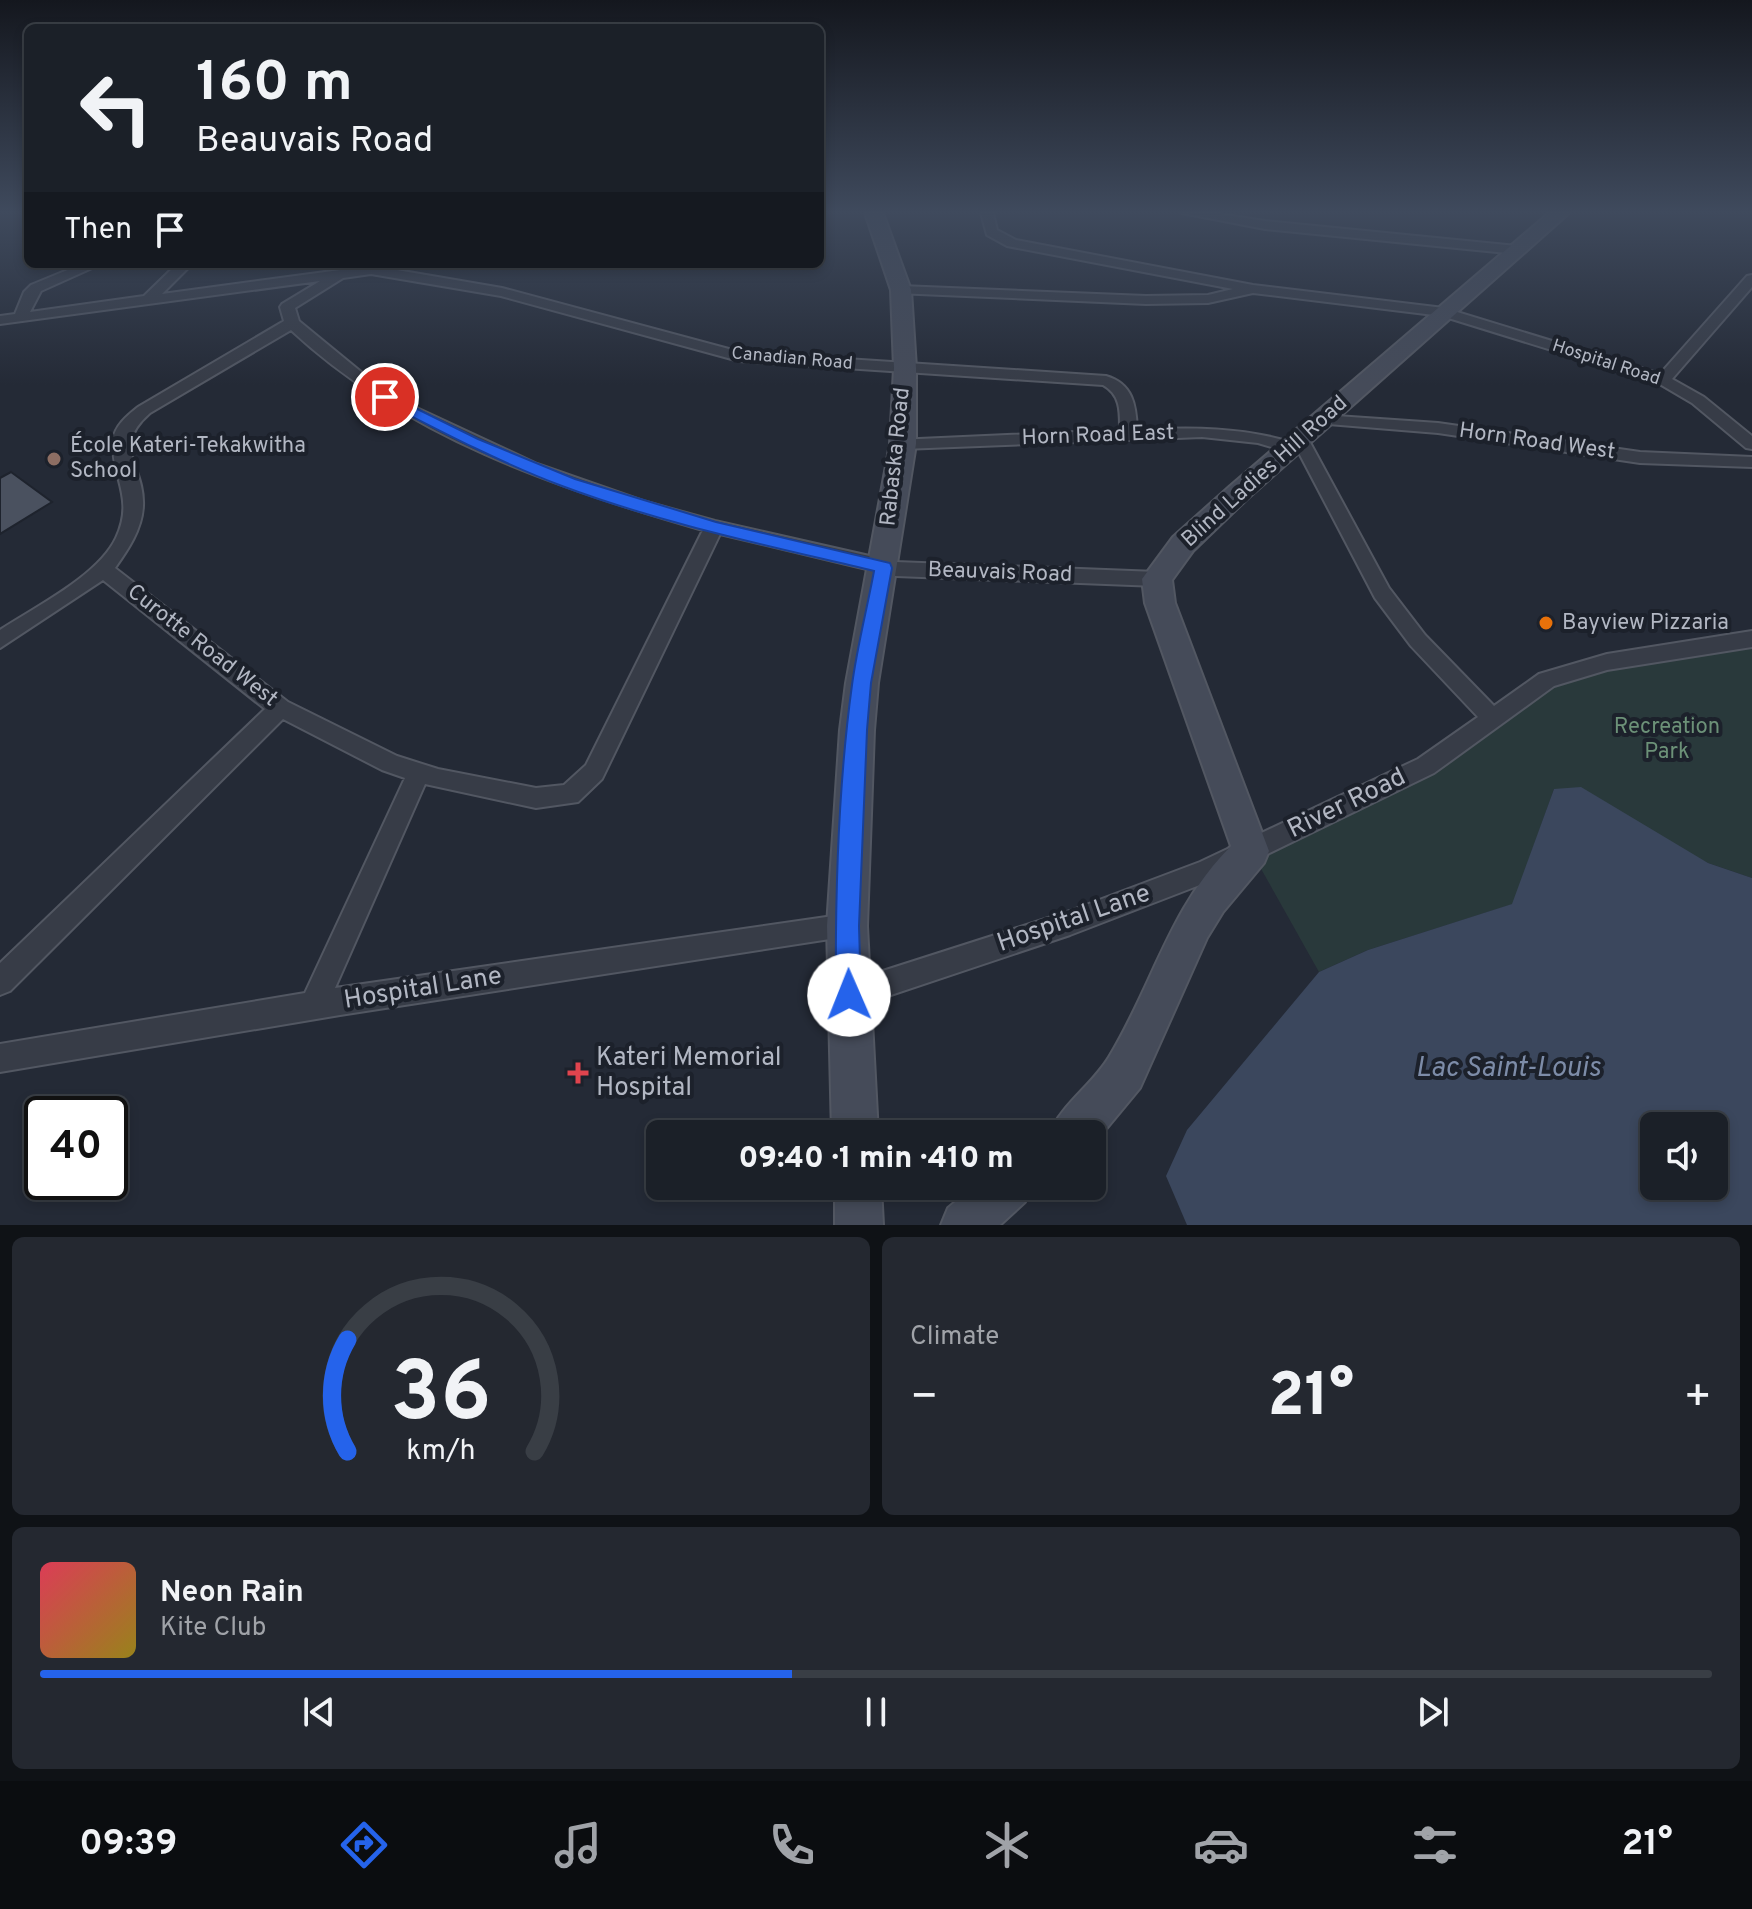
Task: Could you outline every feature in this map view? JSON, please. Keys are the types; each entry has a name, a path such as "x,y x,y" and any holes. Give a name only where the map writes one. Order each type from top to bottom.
{"street":[{"path":"21,316 31,292 36,288 79,270"},
{"path":"147,301 179,270"},
{"path":"0,320 371,270"},
{"name":"Canadian Road","path":"373,270 502,292 739,356 1106,381 1119,385 1125,392 1129,436"},
{"name":"Rabaska Road","path":"854,1120 847,926 857,730 862,683 903,444 905,368 901,290 894,270"},
{"name":"Hospital Road","path":"1154,270 1253,289 1444,312 1663,380 1698,400 1752,444"},
{"name":"Blind Ladies Hill Road","path":"1157,579 1183,544 1493,270"},
{"path":"290,315 337,276"},
{"path":"1663,380 1752,279"},
{"name":"Beauvais Road","path":"246,289 290,315 371,388 428,422 570,483 714,527 884,568 1157,579"},
{"path":"901,290 1146,300 1208,299 1253,289"},
{"name":"Curotte Road West","path":"290,315 144,410 128,424 121,439 134,505 133,514 125,539 104,570 280,708 390,763 419,772 536,798 556,799 570,795 581,788 594,772 714,527"},
{"name":"Horn Road West","path":"1322,420 1451,430 1633,456 1720,464 1752,462"},
{"name":"Horn Road East","path":"903,444 1229,433 1296,443"},
{"path":"1296,443 1395,613 1435,661 1492,718"},
{"path":"0,640 104,570"},
{"path":"1157,579 1160,603 1251,851"},
{"name":"River Road","path":"1085,1120 1114,1088 1130,1063 1201,907 1224,875 1251,851 1426,766 1547,680 1607,662 1752,639"},
{"path":"0,982 280,708"},
{"path":"313,1006 419,772"},
{"name":"Hospital Lane","path":"849,995 1070,923 1251,851"},
{"name":"Hospital Lane","path":"0,1058 313,1006 847,926"},
{"path":"858,1200 859,1225"},
{"path":"965,1225 993,1200"}],"green space":[{"name":"Recreation Park","path":"1752,639 1752,878 1708,863 1554,789 1513,904 1368,950 1319,972 1251,851 1426,766 1547,680"}],"water":[{"name":"Lac Saint-Louis","path":"1581,787 1708,863 1752,878 1752,1225 1187,1225 1166,1176 1187,1130 1319,972 1368,950 1512,904 1554,789"}],"building":[{"path":"11,472 52,502 0,534 0,478"}],"place":[{"name":"École Kateri-Tekakwitha School","path":"54,459"},
{"name":"Bayview Pizzaria","path":"1546,623"},
{"name":"Kateri Memorial Hospital","path":"578,1073"}],"route":[{"path":"385,397 428,422 570,483 714,527 884,568 862,683 857,730 847,926 849,995"}]}
